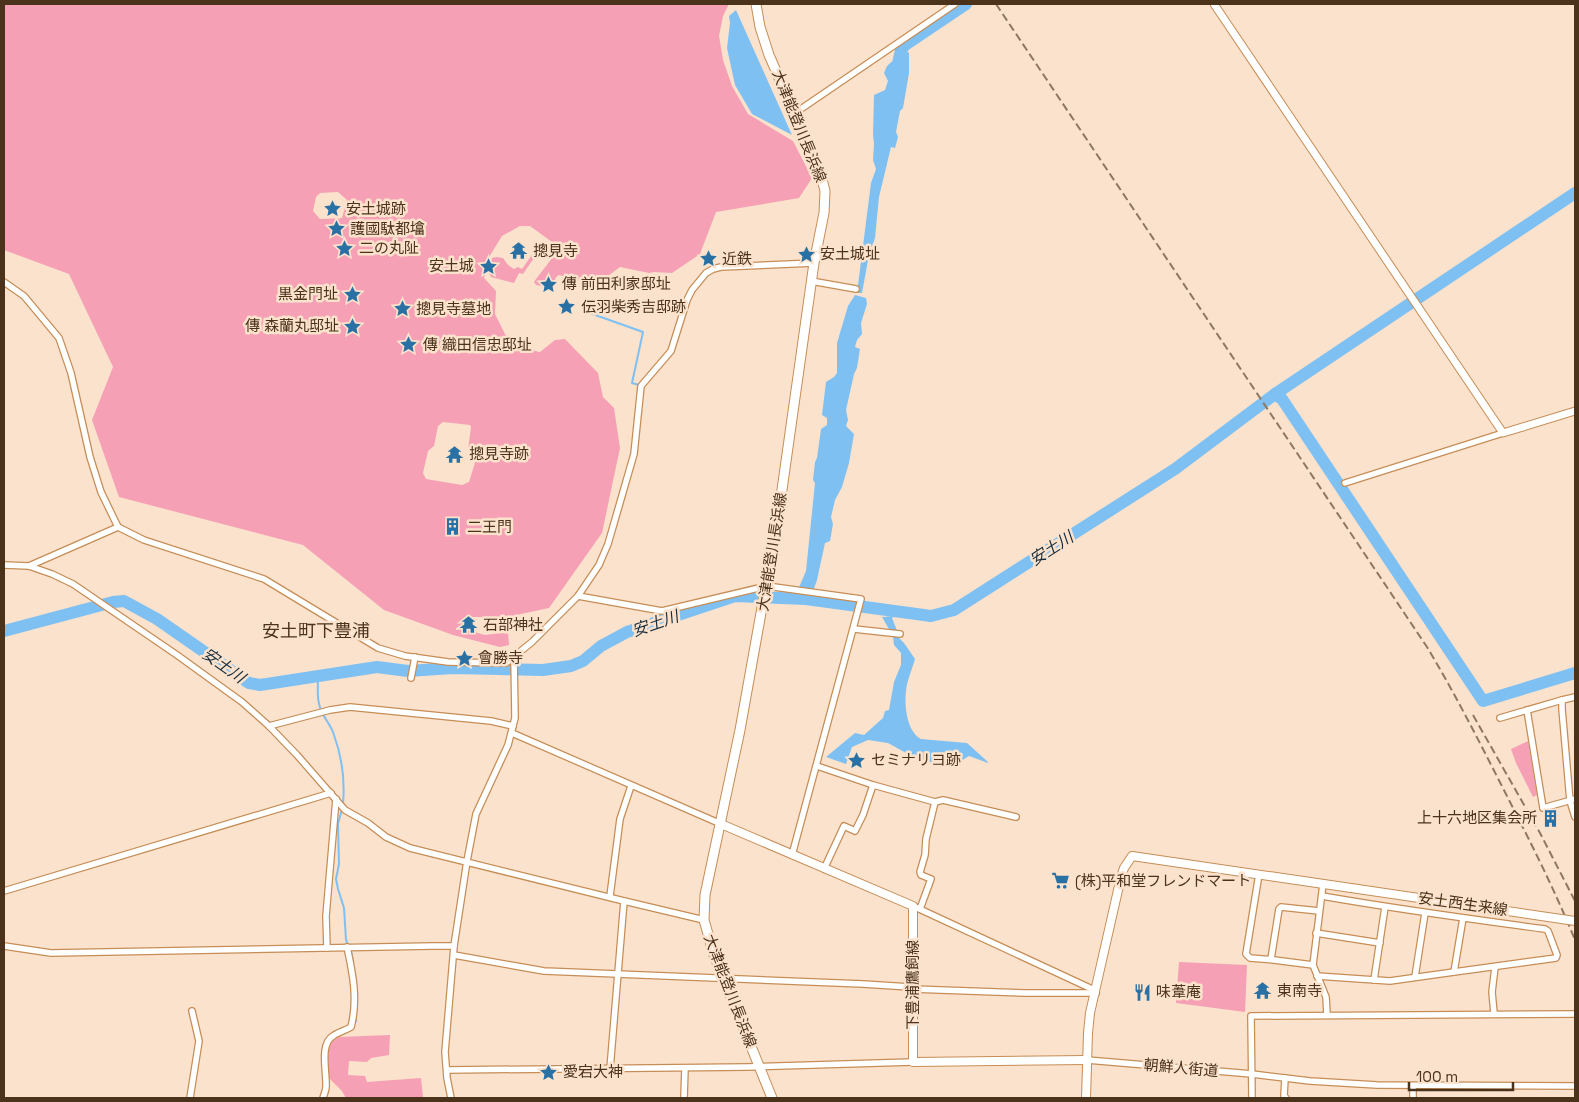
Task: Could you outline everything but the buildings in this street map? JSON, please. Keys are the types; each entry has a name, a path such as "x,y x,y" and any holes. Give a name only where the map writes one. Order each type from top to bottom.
{"main road":[{"name":"大津能登川長浜線","path":"756,4 764,42 820,171 825,191 824,213 811,281 765,594 721,824 705,895 704,920 714,955 772,1098"},
{"path":"721,824 916,908"},
{"name":"安土西生来線","path":"1096,993 1121,877 1124,868 1132,856 1575,921"},
{"name":"下豊浦鷹飼線","path":"913,1062 912,989 916,908"},
{"path":"1086,1098 1090,1013 1096,993"},
{"path":"913,1062 1087,1060"}],"street":[{"path":"795,113 955,4"},
{"path":"1214,4 1503,433"},
{"path":"4,282 24,296 59,338 71,373 90,457 101,492 118,526 144,540 264,579 378,648 393,654 448,662 490,664 506,663 515,659 578,596 599,565 608,544 634,454 641,386 671,351 680,328 680,320 687,300 699,281 713,268 814,263"},
{"path":"811,281 856,288"},
{"path":"1345,483 1575,411"},
{"path":"30,566 118,526"},
{"path":"4,565 30,566 73,584 177,655 242,702 269,726 332,793 345,810 368,823 386,837 410,848 704,920"},
{"path":"578,596 662,611 793,590 861,599 792,855"},
{"path":"854,629 900,634"},
{"path":"411,678 414,658"},
{"path":"451,1098 445,1052 454,946 476,814 508,745 514,726 515,659"},
{"path":"1500,718 1575,697"},
{"path":"1562,700 1575,817"},
{"path":"269,726 326,711 350,707 482,720 514,726"},
{"path":"1527,710 1543,808 1573,800"},
{"path":"512,733 721,824"},
{"path":"817,766 873,785 934,802 943,800 1016,817"},
{"path":"824,869 844,826 855,831 873,785"},
{"path":"610,896 620,819 631,786"},
{"path":"4,890 332,793"},
{"path":"327,948 326,916 338,801"},
{"path":"934,802 926,838 925,855 920,872 921,875 931,879 916,908 1092,988 1096,993"},
{"path":"1259,874 1246,954 1250,958 1313,965"},
{"path":"1323,884 1313,965 1326,997 1327,1015"},
{"path":"1317,976 1390,981 1556,958 1557,955 1548,931 1322,896"},
{"path":"610,1069 624,901"},
{"path":"1271,959 1278,909 1281,907 1319,911"},
{"path":"1374,980 1385,907"},
{"path":"1415,977 1425,913"},
{"path":"1454,972 1463,918"},
{"path":"1316,933 1380,943"},
{"path":"4,946 51,953 454,946"},
{"path":"322,1098 326,1088 325,1052 328,1040 351,1027 354,1017 355,994 347,948"},
{"path":"454,956 544,971 910,987 912,989 1026,993 1096,993"},
{"path":"1494,1013 1492,992 1495,967"},
{"path":"190,1098 198,1041 192,1011"},
{"path":"1252,1098 1251,1016 1575,1014"},
{"name":"朝鮮人街道","path":"1087,1060 1252,1074 1320,1082 1413,1086 1575,1086"},
{"path":"447,1070 759,1067 913,1062"},
{"path":"684,1098 685,1068"},
{"path":"1285,1078 1284,1096 1286,1098"},
{"path":"1413,1086 1413,1098"}],"shaded area":[{"path":"4,4 729,4 723,16 719,36 723,60 732,86 748,114 793,141 812,178 799,198 716,212 700,254 672,273 649,273 620,267 597,284 559,275 551,287 536,285 534,282 553,257 552,242 530,226 520,226 502,236 489,257 484,278 496,291 495,314 511,346 540,352 555,340 565,339 598,373 603,397 614,408 620,448 602,533 549,608 507,617 472,617 471,621 466,620 464,629 485,635 508,632 509,645 500,647 453,635 384,610 303,545 119,497 92,420 113,367 69,274 4,250","holes":["338,192 347,200 342,218 320,219 313,211 316,197 320,193","443,422 470,425 471,427 468,450 476,453 477,456 469,482 462,485 426,479 423,473 428,451 434,446 438,426"]},
{"path":"534,252 536,255 523,274 519,273 514,283 491,277 489,273 492,258 503,258 514,269 518,267 522,269"},
{"path":"1528,741 1537,795 1533,797 1511,749"},
{"path":"1179,962 1247,965 1245,1012 1176,1003"},
{"path":"390,1035 389,1055 371,1058 367,1062 349,1061 348,1075 365,1076 367,1082 421,1078 423,1097 346,1098 342,1091 327,1076 327,1054 330,1042 339,1037"}],"water":[{"path":"736,10 792,135 752,114 735,85 727,48 729,16"},
{"path":"903,48 909,53 909,73 903,108 900,111 896,132 898,137 895,148 891,147 879,197 875,238 869,255 862,293 857,293 871,183 876,169 873,160 874,95 885,90 888,81 884,73 888,65 899,56"},
{"path":"855,295 866,298 867,304 861,323 862,334 857,340 855,347 860,349 846,410 848,420 846,426 854,434 849,463 842,487 835,500 831,517 833,524 830,541 825,543 812,594 797,592 806,571 815,483 813,480 815,462 821,429 827,425 827,418 822,415 826,382 837,373 837,343 848,306"},
{"path":"895,616 892,618 899,638 915,659 907,683 905,697 906,710 912,731 921,739 967,743 988,763 969,756 951,767 949,767 949,763 941,766 906,753 888,743 868,740 852,747 846,764 826,757 855,733 864,735 883,718 885,711 889,710 894,682 901,665 901,653 894,645 893,636 882,617"}],"waterway":[{"path":"896,72 901,50 905,45 966,4"},
{"name":"安土川","path":"4,631 113,602 124,601 157,619 249,683 260,685 377,667 408,671 453,668 543,670 571,666 583,661 601,646 627,632 735,596 806,599 931,616 954,610 1175,469 1275,394 1575,193"},
{"path":"587,312 643,332 632,383 639,385"},
{"path":"1275,394 1282,399 1483,701 1575,673"},
{"path":"318,676 319,705 333,732 341,760 343,804"},
{"path":"342,809 338,824 339,864 336,879 344,908 346,940 349,947"},
{"path":"351,951 353,961"},
{"path":"352,1027 356,1021 356,1016"}],"railway":[{"path":"996,4 1427,647 1519,819 1575,940"},
{"path":"1473,715 1540,833 1575,901"}],"place":[{"name":"安土城跡","path":"332,209"},
{"name":"護國駄都墖","path":"336,229"},
{"name":"二の丸阯","path":"345,248"},
{"name":"摠見寺","path":"519,251"},
{"name":"安土城址","path":"806,254"},
{"name":"近鉄","path":"708,259"},
{"name":"安土城","path":"488,266"},
{"name":"傳 前田利家邸址","path":"548,284"},
{"name":"黒金門址","path":"352,294"},
{"name":"伝羽柴秀吉邸跡","path":"567,307"},
{"name":"摠見寺墓地","path":"402,309"},
{"name":"傳 森蘭丸邸址","path":"353,326"},
{"name":"傳 織田信忠邸址","path":"409,345"},
{"name":"摠見寺跡","path":"455,454"},
{"name":"二王門","path":"453,527"},
{"name":"石部神社","path":"469,625"},
{"name":"會勝寺","path":"464,658"},
{"name":"セミナリヨ跡","path":"857,760"},
{"name":"上十六地区集会所","path":"1551,818"},
{"name":"(株)平和堂フレンドマート","path":"1061,881"},
{"name":"東南寺","path":"1263,991"},
{"name":"味葦庵","path":"1142,992"},
{"name":"愛宕大神","path":"549,1072"}],"district":[{"name":"安土町下豊浦","path":"316,631"}]}
